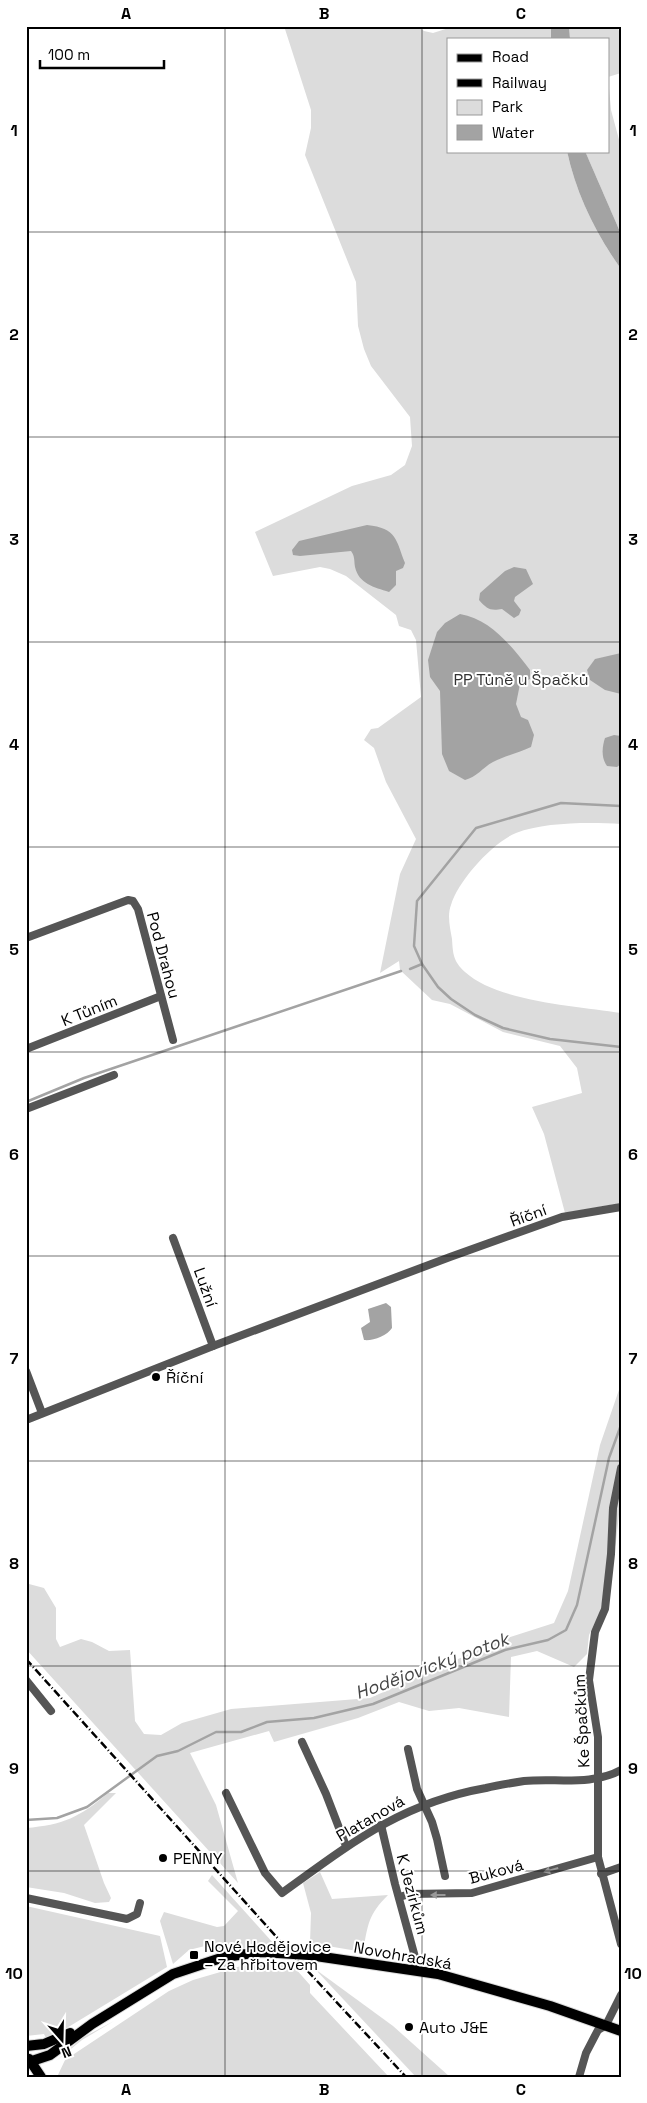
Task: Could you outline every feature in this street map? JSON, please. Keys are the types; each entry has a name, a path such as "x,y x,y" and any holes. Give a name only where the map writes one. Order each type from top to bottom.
{"main road":[{"name":"Novohradská","path":"28,2062 50,2055 92,2024 173,1974 193,1966 233,1955 280,1952 438,1974 528,1999 621,2031"},
{"path":"26,2046 44,2044 92,2024"},
{"name":"Novohradská","path":"38,2076 50,2055"},
{"path":"28,2062 38,2076"}],"street":[{"name":"Pod Drahou","path":"26,938 128,900 133,901 138,909 174,1040"},
{"name":"K Tůním","path":"26,1049 161,996"},
{"path":"26,1109 114,1075"},
{"name":"Říční","path":"26,1420 213,1346 562,1217 621,1207"},
{"name":"Lužní","path":"173,1238 213,1346"},
{"path":"26,1371 42,1413"},
{"name":"Ke Špačkům","path":"621,1468 613,1508 605,1609 595,1632 590,1680 598,1737 598,1857 621,1944"},
{"path":"26,1680 51,1711"},
{"path":"302,1742 326,1794 346,1846"},
{"path":"412,1753 417,1789 432,1822 445,1876"},
{"name":"Platanová","path":"226,1793 264,1874 282,1893 346,1846 381,1825 423,1804 445,1797 524,1781 607,1778 621,1770"},
{"name":"K Jezírkům","path":"381,1825 398,1897 415,1956 413,1970"},
{"name":"Buková","path":"398,1897 410,1894 472,1893 598,1857"},
{"path":"601,1874 621,1867"},
{"path":"26,1898 127,1919 137,1914 140,1903"},
{"path":"579,2077 586,2053 598,2030 606,2025 621,1995"}],"green space":[{"name":"PP Tůně u Špačků","path":"284,26 418,26 424,31 433,33 455,26 551,26 551,38 447,38 447,152 567,152 581,198 595,228 621,269 621,824 582,823 553,825 527,829 516,833 497,845 468,874 455,895 449,917 453,953 456,961 465,972 479,982 497,990 539,1001 621,1013 621,1203 565,1213 544,1134 532,1107 582,1093 577,1068 560,1046 503,1032 450,1004 432,1000 400,970 399,961 380,973 400,874 416,839 386,782 374,748 364,740 371,729 378,728 421,697 416,640 411,630 399,626 396,615 346,576 320,567 273,576 255,532 352,486 391,475 405,465 412,446 410,417 371,366 364,349 358,326 356,282 305,155 311,128 311,110"},
{"path":"569,26 616,26 621,34 621,73 610,76 610,38 570,38"},
{"path":"610,99 621,147 621,234 585,152 610,152"},
{"path":"621,1384 621,1496 616,1542 600,1612 589,1635 587,1654 574,1667 537,1651 511,1657 509,1717 459,1708 429,1711 399,1702 358,1718 274,1742 269,1731 190,1753 216,1805 238,1883 26,1649 26,1586 29,1584 44,1588 56,1608 56,1639 60,1647 81,1639 92,1642 109,1651 130,1650 135,1721 144,1734 161,1735 182,1723 231,1709 370,1698 501,1640 554,1623 568,1591 600,1445"},
{"path":"108,1793 116,1793 84,1825 111,1898 109,1902 95,1903 64,1893 26,1887 26,1828 50,1825 80,1814"},
{"path":"320,1872 332,1899 388,1895 376,1908 370,1920 363,1952 310,1943 311,1913 303,1883"},
{"path":"212,1875 274,1944 268,1947 209,1949 205,1946 189,1950 173,1964 160,1921 164,1912 217,1927 224,1926 238,1911 208,1881"},
{"path":"26,1906 160,1936 167,1967 47,2040 44,2034 26,2036"},
{"path":"274,1964 294,1967 310,1985 310,1993 389,2077 57,2077 65,2060 169,1991 193,1980 241,1966"},
{"path":"315,1969 393,2026 450,2077 416,2077"},
{"path":"114,2021 82,2040 56,2061 82,2038"}],"water":[{"path":"551,26 569,26 570,38 551,38"},
{"path":"567,152 585,152 621,234 621,269 595,228 581,198"},
{"path":"367,525 384,529 394,536 405,563 403,568 396,571 396,585 389,592 368,584 360,577 357,573 351,551 293,555 292,550 299,541"},
{"path":"514,567 526,569 533,584 515,597 514,601 521,610 519,615 514,618 502,609 489,609 479,600 480,593 505,571"},
{"path":"460,614 481,622 500,635 530,670 530,679 520,684 516,704 521,717 528,720 534,735 531,747 489,764 473,777 465,780 449,771 442,754 440,691 430,677 428,660 437,632 445,623"},
{"path":"621,653 621,694 605,690 590,680 587,670 595,659"},
{"path":"614,735 621,736 621,764 617,767 607,766 603,756 605,738"},
{"path":"386,1303 391,1307 392,1328 379,1337 364,1340 361,1328 370,1322 368,1309"}],"waterway":[{"path":"621,806 561,803 476,828 417,901 414,946 422,964 438,987 451,999 475,1015 503,1028 550,1039 621,1047"},
{"path":"410,969 422,964"},
{"path":"26,1102 84,1078 401,971"},
{"name":"Hodějovický potok","path":"26,1820 57,1818 87,1807 157,1756 178,1751 216,1732 241,1732 267,1722 314,1718 373,1704 505,1650 548,1640 566,1630 577,1605 609,1458 621,1425"}],"railway":[{"path":"26,1659 291,1953 406,2077"}],"place":[{"name":"Říční","path":"156,1377"},
{"name":"PENNY","path":"163,1858"},
{"name":"Nové Hodějovice – Za hřbitovem","path":"194,1955"},
{"name":"Auto J&E","path":"409,2027"}]}
